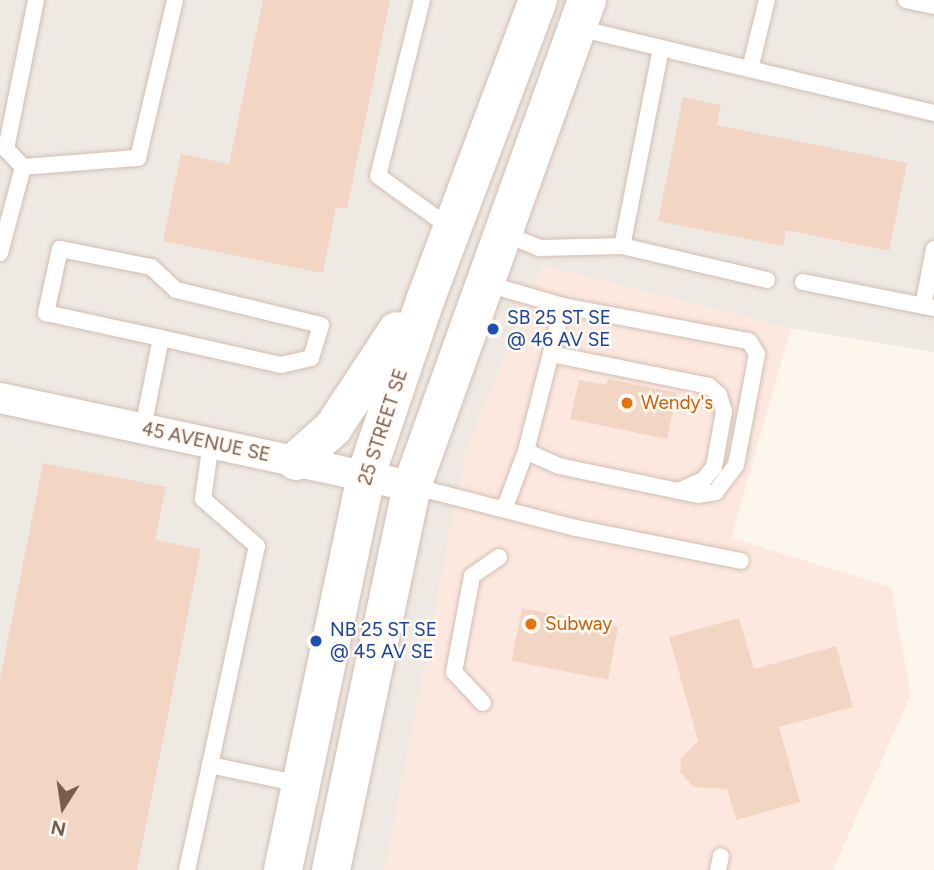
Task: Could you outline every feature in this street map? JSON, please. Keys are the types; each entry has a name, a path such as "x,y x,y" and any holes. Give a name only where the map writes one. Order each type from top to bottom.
{"street":[{"name":"25 STREET SE","path":"284,870 366,475 426,298 535,8"},
{"path":"331,870 412,486 487,284 582,14 535,8"},
{"path":"296,461 333,428 402,324 426,298"},
{"name":"45 AVENUE SE","path":"0,398 412,486"}],"lane":[{"path":"23,167 6,149 36,0"},
{"path":"23,167 138,158 175,0"},
{"path":"422,0 378,176 452,229"},
{"path":"750,69 767,0"},
{"path":"906,0 934,6"},
{"path":"582,14 662,48 934,113"},
{"path":"622,246 662,48"},
{"path":"0,253 23,167"},
{"path":"505,234 540,248 622,246 766,279"},
{"path":"60,249 151,267 176,290 321,325 311,358 281,365 160,338 46,313 60,249"},
{"path":"803,282 928,307 934,249"},
{"path":"487,284 563,306 749,341 757,354 736,465 716,492 698,495 559,466 526,451"},
{"path":"505,508 526,451 563,306"},
{"path":"143,428 160,338"},
{"path":"551,354 709,386 719,396 724,411 715,467 703,480 678,491"},
{"path":"187,870 257,546 203,499 211,443"},
{"path":"412,486 576,528 741,561"},
{"path":"483,703 454,672 472,576 499,556"},
{"path":"210,765 300,784"}],"shaded area":[{"path":"0,0 934,0 934,352 790,328 543,265 466,450 385,870 0,870"},
{"path":"543,265 791,328 731,538 891,587 911,695 833,870 385,870 466,450"}],"building":[{"path":"263,0 390,0 347,209 336,207 323,273 163,241 181,154 229,164"},
{"path":"683,97 721,105 717,125 907,163 889,251 786,230 783,246 658,221"},
{"path":"608,379 677,393 667,439 570,419 579,380 606,385"},
{"path":"43,463 166,487 155,540 201,549 137,870 0,870 0,679"},
{"path":"522,608 618,627 608,680 512,661"},
{"path":"739,618 754,669 836,646 853,707 779,727 800,802 736,820 727,789 693,787 680,772 681,758 698,741 669,637"}],"place":[{"name":"SB 25 ST SE @ 46 AV SE","path":"493,329"},
{"name":"Wendy's","path":"627,403"},
{"name":"Subway","path":"531,624"},
{"name":"NB 25 ST SE @ 45 AV SE","path":"316,641"}]}
